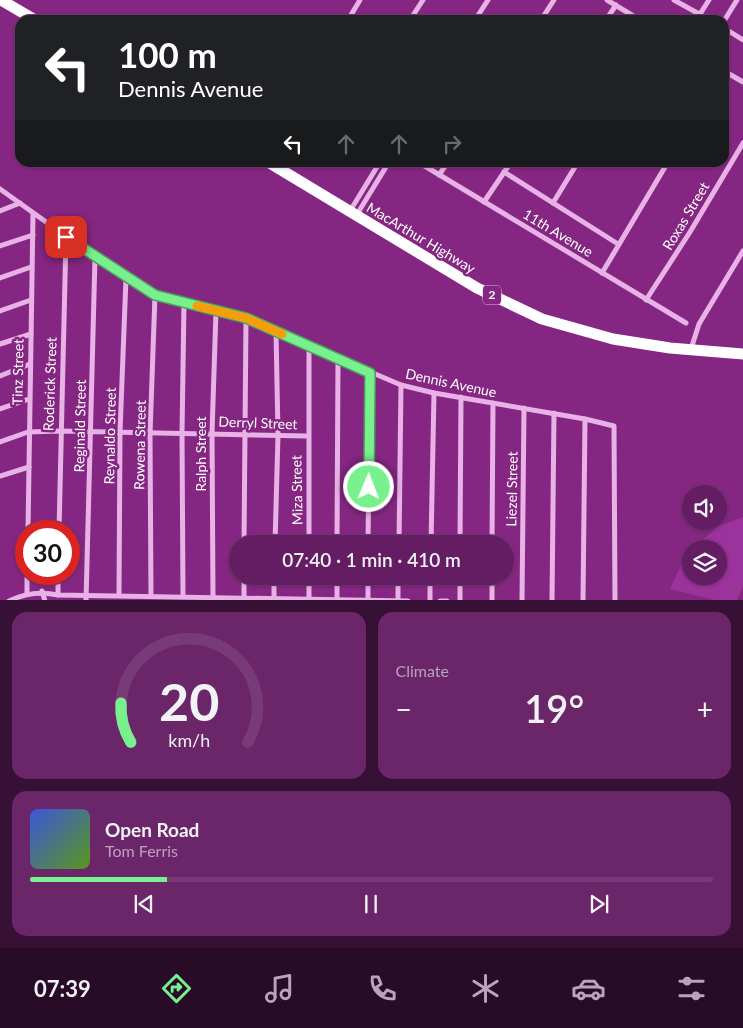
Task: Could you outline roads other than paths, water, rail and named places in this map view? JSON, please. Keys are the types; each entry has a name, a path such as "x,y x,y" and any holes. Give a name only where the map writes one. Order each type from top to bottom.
{"highway":[{"path":"2,0 27,15"},
{"name":"MacArthur Highway","path":"276,167 477,288 542,319 613,339 691,350 743,354"}],"street":[{"path":"351,15 360,0"},
{"path":"413,15 423,0"},
{"path":"478,15 488,0"},
{"path":"544,15 554,0"},
{"path":"607,0 631,15"},
{"path":"678,1 700,14 709,0"},
{"path":"728,15 737,0"},
{"path":"610,15 616,6"},
{"path":"729,31 743,39"},
{"path":"729,74 743,82"},
{"name":"Roxas Street","path":"729,166 743,142"},
{"path":"353,214 364,188 377,167"},
{"path":"380,167 384,171"},
{"path":"353,214 371,192 386,167"},
{"name":"11th Avenue","path":"426,167 686,323"},
{"path":"439,175 445,167"},
{"path":"484,202 508,167"},
{"path":"553,203 575,167"},
{"path":"602,273 665,167"},
{"name":"Roxas Street","path":"646,300 690,232 728,167"},
{"path":"504,172 618,244"},
{"path":"364,188 371,192"},
{"name":"Dennis Avenue","path":"0,189 95,257 155,295 246,318 370,373 401,384 434,393 554,413 614,426 616,600"},
{"path":"0,211 20,203"},
{"name":"Tinz Street","path":"28,520 28,432 33,214"},
{"path":"0,246 32,234"},
{"name":"Roderick Street","path":"59,520 66,237"},
{"path":"691,350 699,324 743,250"},
{"name":"Reginald Street","path":"87,598 95,257"},
{"path":"0,278 31,267"},
{"name":"Reynaldo Street","path":"124,597 120,432 126,278"},
{"name":"Rowena Street","path":"151,596 150,434 155,295"},
{"path":"0,311 31,300"},
{"path":"182,596 184,303"},
{"name":"Ralph Street","path":"213,597 212,433 216,311"},
{"path":"244,535 246,318"},
{"path":"275,535 278,434 276,331"},
{"path":"0,344 31,334"},
{"name":"Miza Street","path":"308,535 309,346"},
{"path":"337,535 338,359"},
{"path":"0,376 30,364"},
{"path":"368,535 370,373"},
{"path":"399,535 401,384"},
{"path":"431,535 434,393"},
{"path":"460,535 461,397"},
{"path":"0,409 29,399"},
{"path":"492,535 493,403"},
{"name":"Liezel Street","path":"522,600 524,408"},
{"path":"552,600 554,413"},
{"path":"584,600 585,419"},
{"name":"Derryl Street","path":"0,442 28,432 60,431 308,436"},
{"path":"0,476 29,467"},
{"path":"27,585 27,594"},
{"path":"58,585 58,595"},
{"path":"244,585 244,599"},
{"path":"274,585 274,598"},
{"path":"309,585 309,599"},
{"path":"337,585 337,599"},
{"path":"368,585 368,600"},
{"path":"398,585 398,600"},
{"path":"430,585 430,600"},
{"path":"460,585 460,600"},
{"path":"492,585 492,600"},
{"path":"42,591 45,600"},
{"path":"9,600 42,591 87,598 151,596 165,598 182,596 202,599 213,597 244,599 408,600"},
{"path":"440,600 445,600"}]}
